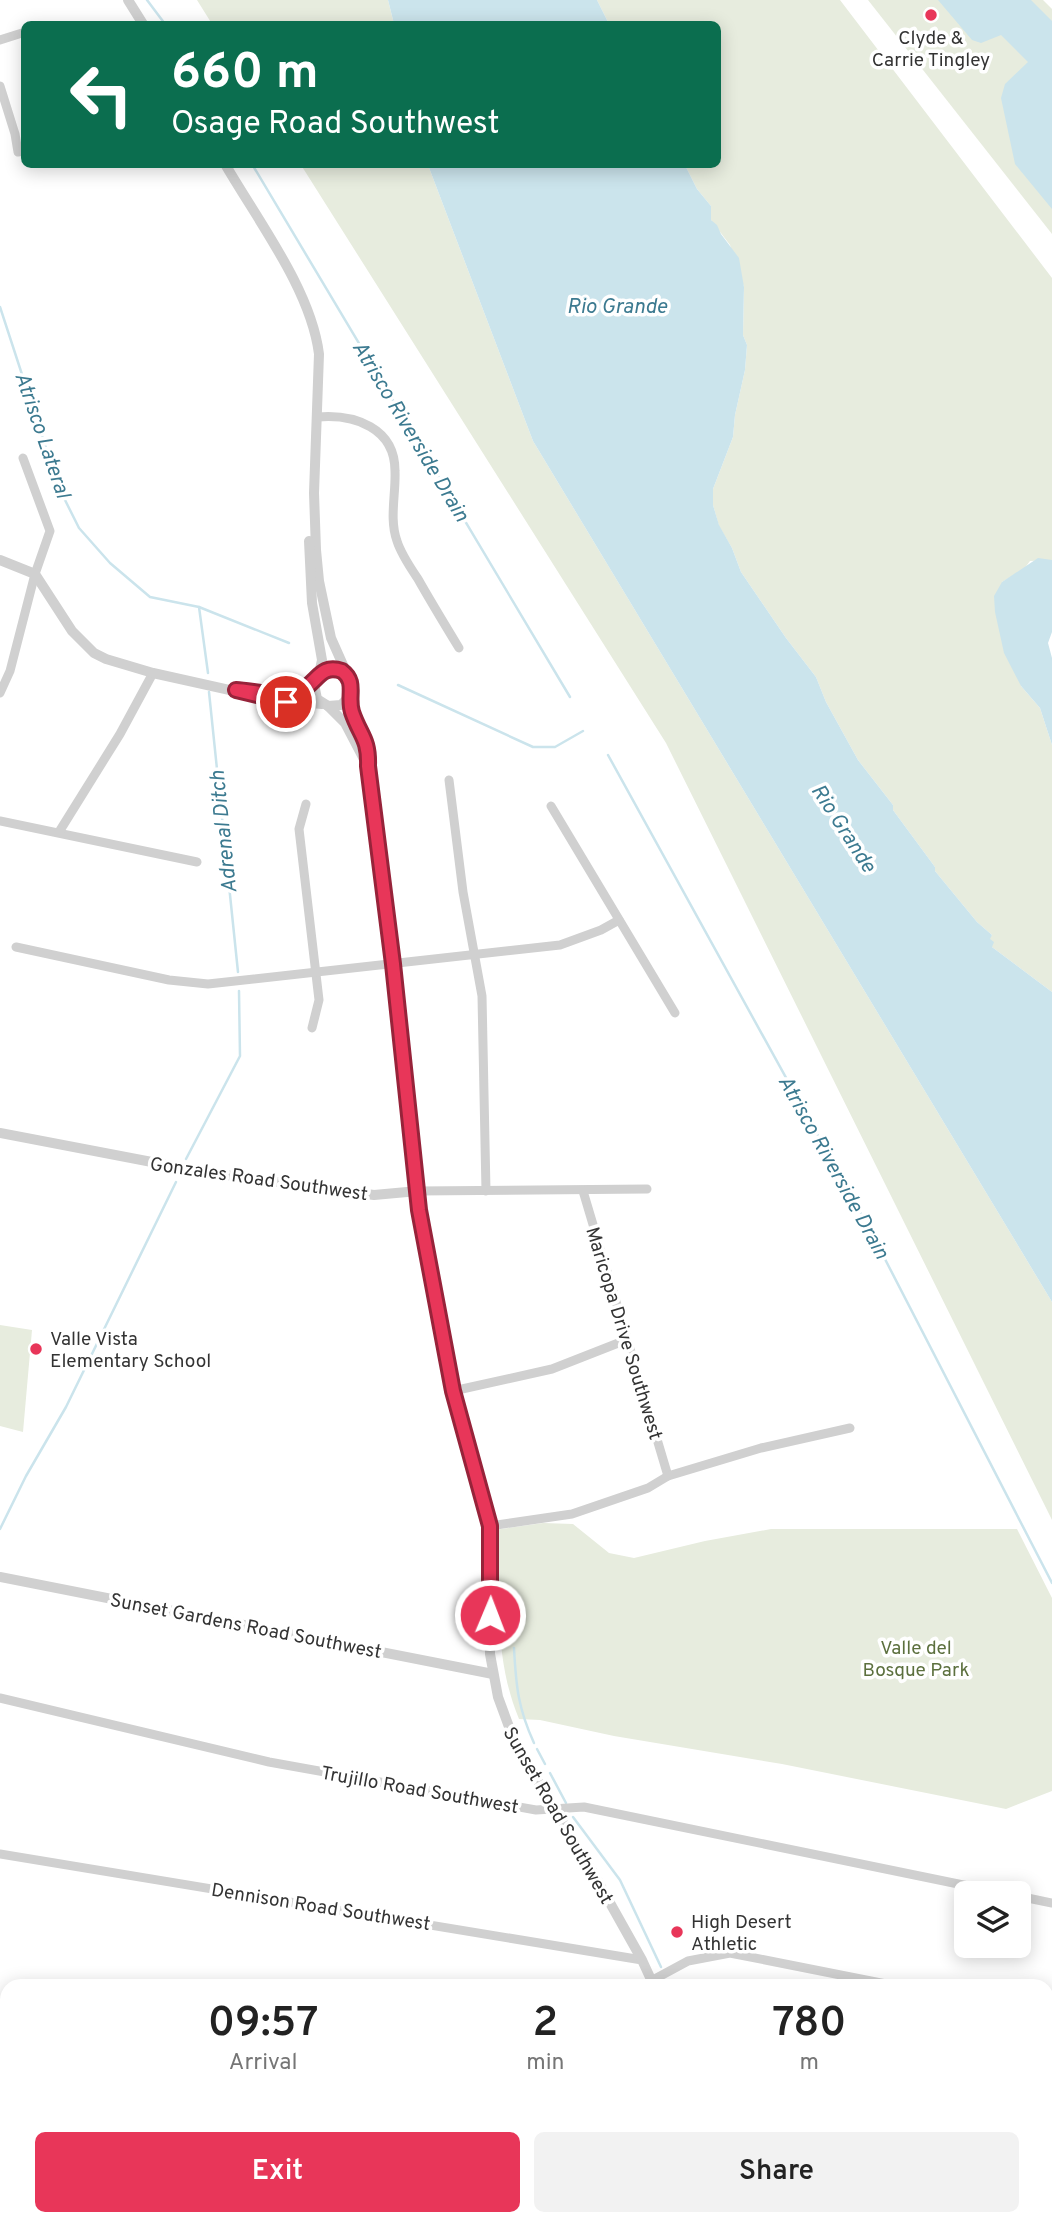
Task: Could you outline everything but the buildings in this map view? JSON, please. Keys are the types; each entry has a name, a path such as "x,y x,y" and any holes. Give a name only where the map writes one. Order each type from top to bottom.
{"street":[{"path":"128,0 141,21"},
{"path":"0,40 21,33"},
{"path":"0,86 18,152 21,152"},
{"path":"227,168 301,293 316,331 319,354 318,417 309,558 312,603 322,660 313,687 315,696 326,706"},
{"path":"318,417 352,418 364,422 380,433 389,445 395,462 393,520 397,542 459,648"},
{"path":"0,693 16,649 35,574 50,531 23,458"},
{"path":"0,560 35,574 72,631 94,653 121,665 280,701 307,701 326,706 344,703 351,693 351,683 331,638 320,581 314,493"},
{"path":"236,690 289,694 301,691 317,676 332,668 347,674"},
{"path":"59,832 120,734 153,673"},
{"name":"Sunset Road Southwest","path":"351,693 352,712 368,749 419,1210 453,1391 490,1526 490,1637 493,1674 504,1719 515,1743 642,1960 650,1979"},
{"name":"Sunset Road Southwest","path":"326,706 351,733 368,766"},
{"path":"449,780 463,892 482,996 486,1191"},
{"path":"306,804 299,829 316,973 318,1007 312,1028"},
{"path":"551,806 676,1013"},
{"path":"0,821 197,862"},
{"path":"16,947 191,984 208,984 560,945 601,930 619,920"},
{"name":"Gonzales Road Southwest","path":"0,1133 217,1173 374,1195 418,1191 647,1189"},
{"name":"Maricopa Drive Southwest","path":"583,1191 668,1476"},
{"path":"453,1391 552,1369 626,1340"},
{"path":"490,1526 572,1514 648,1488 668,1476 761,1448 850,1429"},
{"name":"Sunset Gardens Road Southwest","path":"0,1577 493,1674"},
{"name":"Trujillo Road Southwest","path":"0,1698 269,1762 536,1810 584,1807 954,1883"},
{"name":"Dennison Road Southwest","path":"0,1854 642,1960"},
{"path":"1031,1899 1052,1903"},
{"path":"660,1979 688,1961 730,1953 861,1979"}],"green space":[{"path":"197,0 388,0 393,21 210,21"},
{"path":"597,0 840,0 1052,278 1052,560 1030,561 1024,569 1002,582 1021,686 1040,708 1052,745 1052,992 992,947 989,939 992,935 977,922 935,871 935,867 893,810 893,805 858,760 826,702 816,677 741,572 732,548 719,526 713,505 713,489 733,437 745,370 747,345 743,335 744,287 730,245 711,220 711,206 697,189 686,168 721,168 721,21 608,21"},
{"path":"868,0 1043,0 1052,9 1052,234"},
{"path":"303,168 429,168 533,441 1052,1302 1052,1520 666,743"},
{"path":"0,1325 32,1330 23,1432 0,1426"},
{"name":"Valle del Bosque Park","path":"543,1523 573,1524 609,1553 634,1558 771,1529 1017,1529 1052,1598 1052,1791 1006,1809 782,1764 614,1736 540,1720 519,1719 505,1673 499,1626 494,1530"}],"water":[{"path":"388,0 597,0 608,21 393,21"},
{"path":"938,0 1031,0 1052,21 1052,209 1015,164 1001,98 1005,84 1028,62 1001,35 981,43 972,40"},
{"name":"Rio Grande","path":"429,168 686,168 697,189 711,206 711,220 739,258 744,287 743,335 747,345 745,370 733,437 713,489 713,505 719,525 741,572 816,677 826,702 858,760 893,805 893,810 935,867 935,871 977,922 992,935 992,947 1052,992 1052,1302 533,441"},
{"path":"1038,558 1052,560 1052,632 1048,643 1052,658 1052,745 1040,708 1021,686 1004,653 995,612 994,596 1002,582"}],"waterway":[{"name":"Atrisco Riverside Drain","path":"147,0 163,21"},
{"name":"Atrisco Riverside Drain","path":"254,168 570,697"},
{"name":"Atrisco Lateral","path":"0,307 59,488 79,528 110,563 150,597 199,607 289,643"},
{"name":"Adrenal Ditch","path":"199,607 208,673"},
{"path":"398,685 533,747 555,747 583,731"},
{"name":"Adrenal Ditch","path":"209,692 238,972"},
{"name":"Atrisco Riverside Drain","path":"608,755 870,1230 1052,1583"},
{"name":"Adrenal Ditch","path":"186,1159 240,1056 239,991"},
{"name":"Adrenal Ditch","path":"0,1529 26,1476 66,1407 176,1182"},
{"name":"Atrisco Lateral","path":"514,1648 519,1697 534,1743"},
{"name":"Atrisco Lateral","path":"537,1749 545,1764"},
{"name":"Atrisco Lateral","path":"550,1773 566,1803"},
{"name":"Atrisco Lateral","path":"573,1817 620,1880 661,1967"}],"place":[{"name":"Clyde & Carrie Tingley","path":"931,15"},
{"name":"Valle Vista Elementary School","path":"36,1349"},
{"name":"High Desert Athletic","path":"677,1932"}],"route":[{"path":"286,702 236,690 289,694 306,688 327,669 342,671 347,674 352,686 352,712 363,732 368,749 419,1210 453,1391 490,1526 490,1615"}]}
